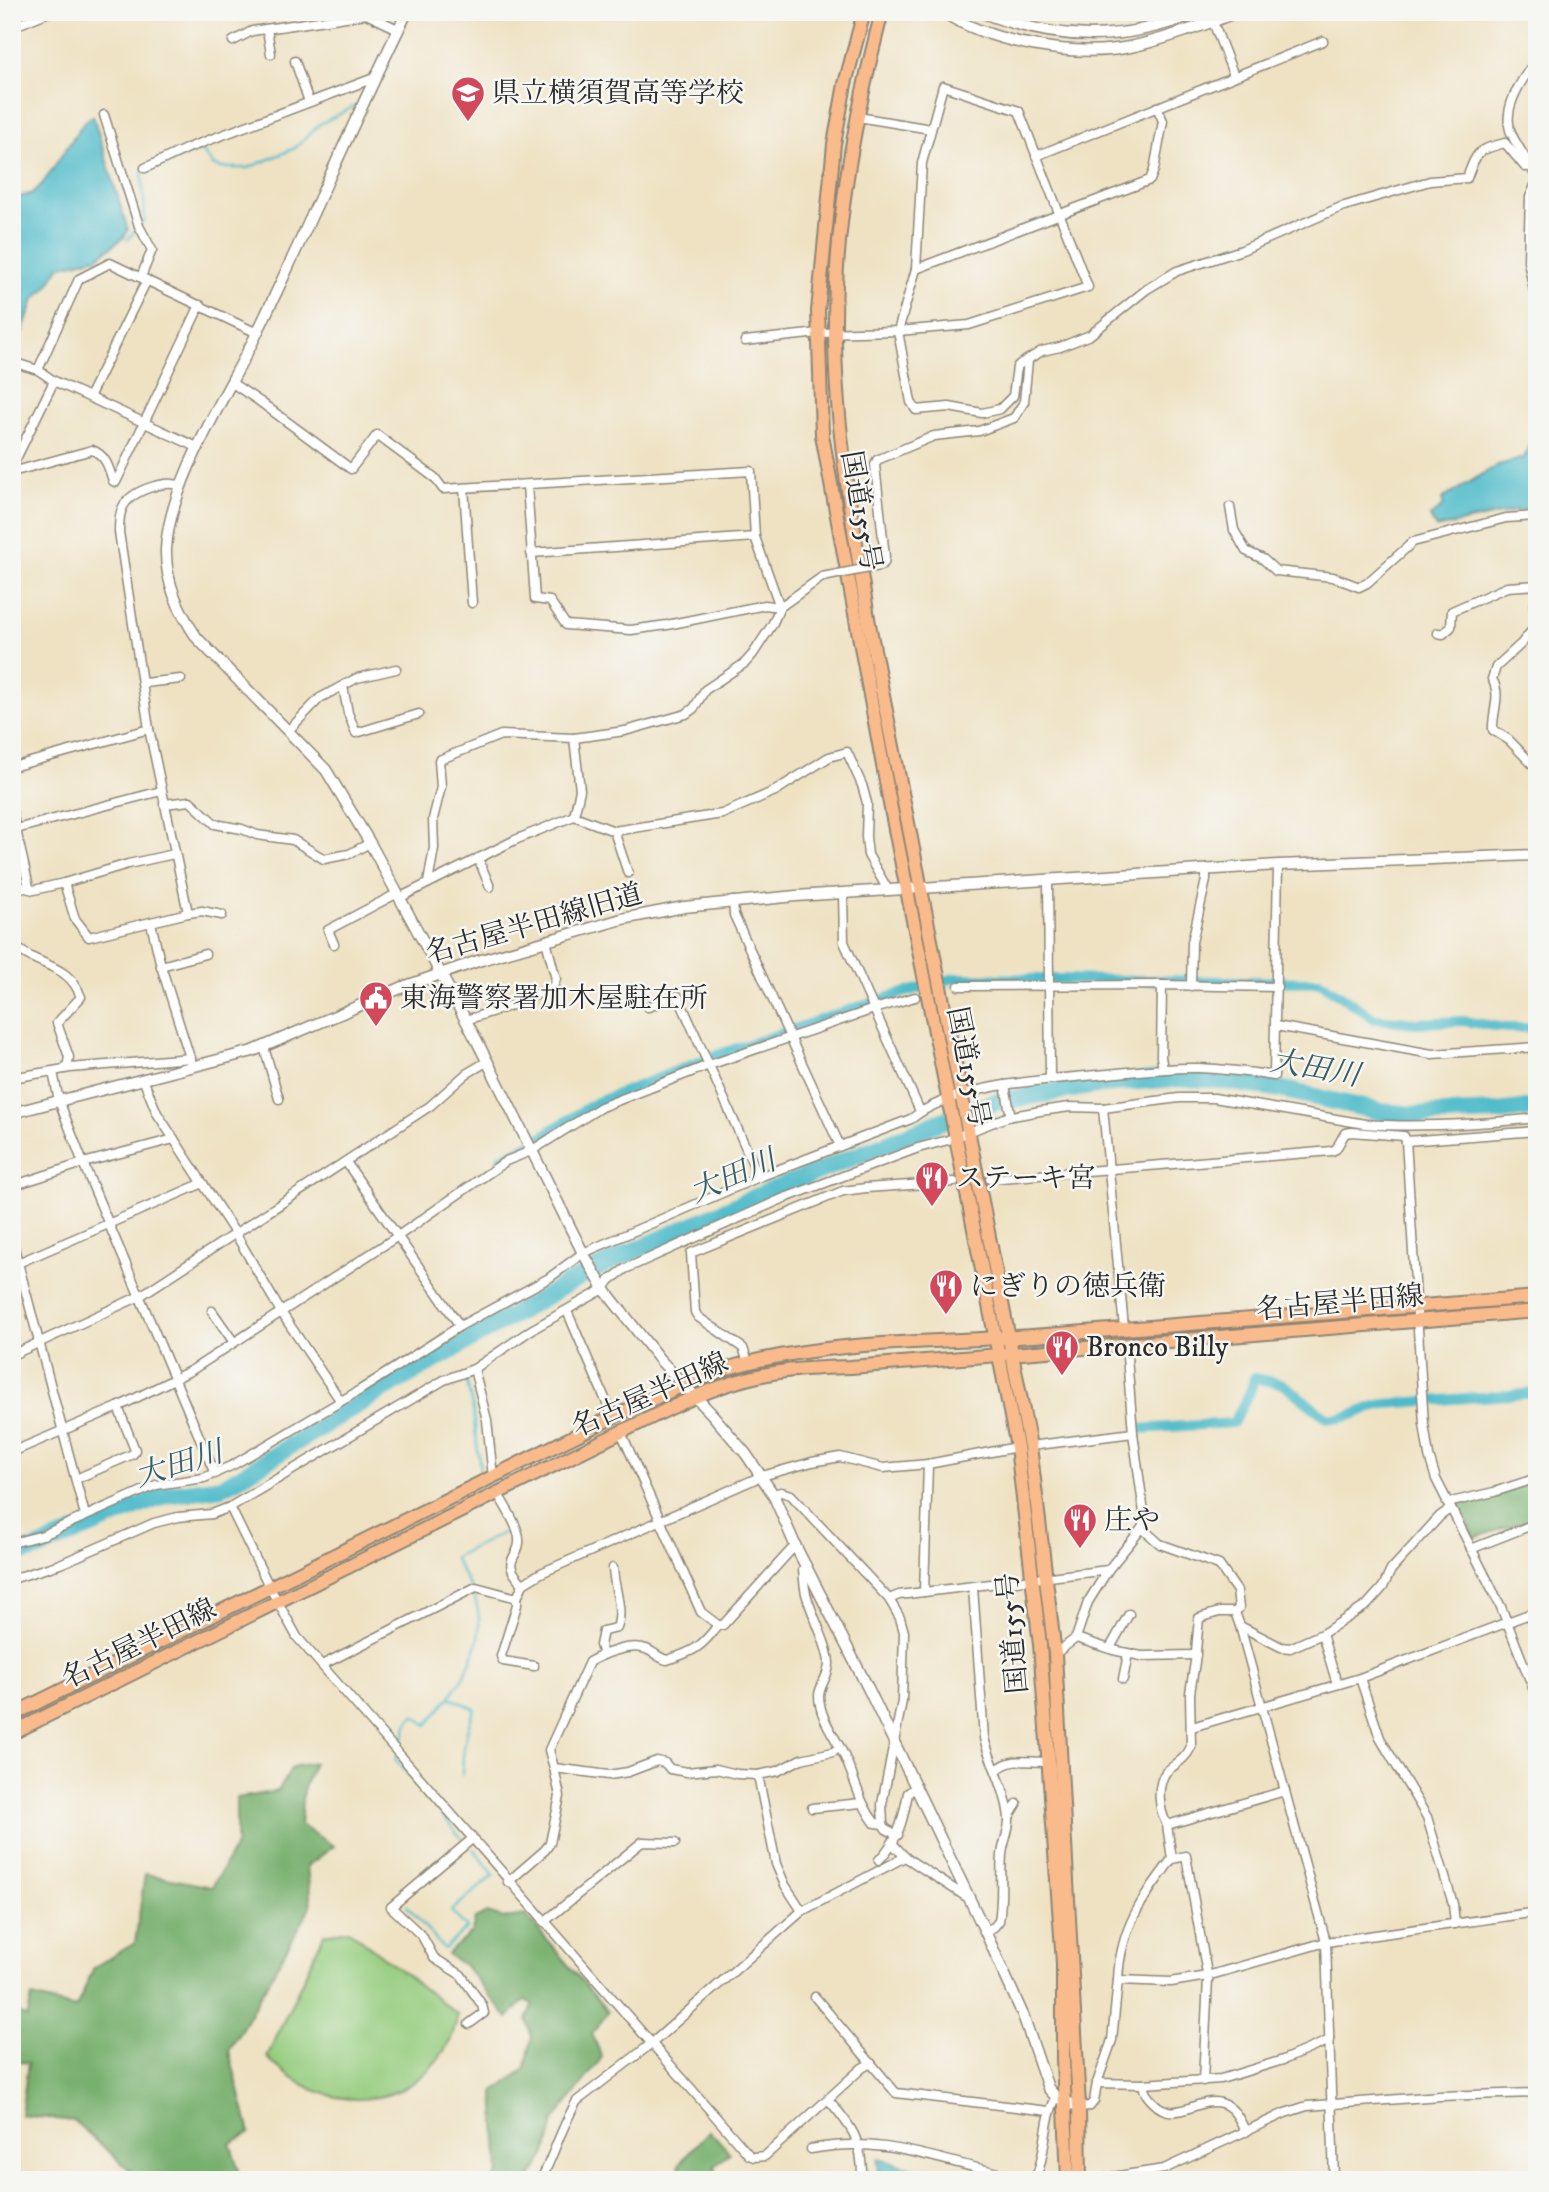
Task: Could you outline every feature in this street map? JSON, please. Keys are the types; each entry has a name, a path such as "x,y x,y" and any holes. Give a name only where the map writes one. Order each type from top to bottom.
{"main road":[{"name":"国道155号","path":"864,12 845,84 834,144 818,311 822,435 907,889 1013,1353 1040,1580 1048,1762 1063,1963 1060,2099 1069,2164 1068,2180"},
{"name":"国道155号","path":"883,12 858,117 846,191 837,270 835,333 838,405 851,517 869,624 922,888 953,1099"},
{"name":"国道155号","path":"962,1133 998,1355 1024,1447"},
{"name":"名古屋半田線","path":"12,1715 613,1418 683,1385 748,1362 841,1348 1010,1338 1537,1297"},
{"name":"名古屋半田線","path":"12,1733 621,1432 695,1397 749,1378 802,1369 1537,1311"},
{"name":"国道155号","path":"1040,1580 1055,1654 1079,2107 1080,2180"}],"street":[{"path":"12,27 48,12"},
{"path":"407,12 257,333 182,486 172,516 166,550 167,571 173,593 183,617 197,638 326,770 370,843 488,1061 531,1151 601,1284 634,1329 730,1435 773,1494 796,1547 985,1931 1023,2015 1048,2088 1060,2099 1079,2107 1093,2104 1097,2083 1112,2040 1122,1943 1133,1915 1148,1889 1172,1859 1186,1856 1207,1976 1203,2081"},
{"path":"943,12 982,32 1018,43 1083,49 1127,47 1176,35 1237,12"},
{"path":"981,12 1034,31 1067,35 1136,32 1199,12"},
{"path":"233,41 252,32 366,14 398,29"},
{"path":"1213,22 1234,76"},
{"path":"267,29 271,54"},
{"path":"1036,156 1323,41"},
{"path":"1537,59 1514,98 1509,120 1511,134 1537,180 1530,197 1528,261 1537,305"},
{"path":"295,61 309,102"},
{"path":"145,169 188,148 374,78"},
{"path":"745,341 819,333 898,331 969,325 1088,287 1019,111 943,86 922,163 916,269 898,331 911,402 916,410 948,407 982,413 1000,409 1013,396 1017,366 1042,351 1090,335 1147,289 1177,271 1242,250 1341,206 1430,181 1453,177 1467,178 1477,153 1485,148 1505,142 1525,167 1531,166"},
{"path":"916,269 1150,180 1163,121 1157,107"},
{"path":"89,397 144,278 152,250 139,226 104,116"},
{"path":"858,117 931,129"},
{"path":"38,370 79,279 110,262 257,333"},
{"path":"12,469 92,450 102,456 113,481 116,482 200,305"},
{"path":"428,883 434,848 433,819 441,787 439,760 501,735 574,738 625,731 686,714 694,708 705,690 745,663 753,654 780,607 822,577 884,563 877,460 934,436 979,430 1014,418 1024,402 1025,369 1028,360"},
{"path":"12,362 38,370 54,381 199,448"},
{"path":"12,469 54,381"},
{"path":"232,383 351,469 377,435 435,478 443,489 751,471 755,537 780,607"},
{"path":"182,486 163,485 138,494 126,503 120,516 119,532 149,729 188,913"},
{"path":"527,485 535,598 550,601 566,625 631,630 765,605 780,607"},
{"path":"464,488 472,603"},
{"path":"1230,506 1234,530 1246,551 1263,559 1276,571 1333,577 1359,587 1413,542 1506,518 1537,516"},
{"path":"531,553 755,537"},
{"path":"1438,633 1443,634 1451,626 1452,611 1507,587 1537,585"},
{"path":"1537,624 1522,643 1496,667 1492,680 1497,698 1492,716 1493,730 1509,740 1537,769"},
{"path":"288,731 320,698 342,685 357,678 396,669"},
{"path":"144,683 181,678"},
{"path":"342,685 356,733 419,714"},
{"path":"12,767 149,729"},
{"path":"574,738 580,790 574,816"},
{"path":"334,944 328,930 516,840 574,816 614,831 722,814 775,792 830,757 847,752 863,785 867,803 868,855 888,890"},
{"path":"15,830 161,791"},
{"path":"164,804 190,801 215,824 257,835 293,840 324,859 349,854 370,843"},
{"path":"12,812 29,887"},
{"path":"614,831 628,873"},
{"path":"12,885 34,890 174,854"},
{"name":"名古屋半田線旧道","path":"12,1113 143,1079 192,1062 264,1047 403,987 441,974 622,919 684,907 843,893 1278,865 1537,855"},
{"path":"478,858 490,887"},
{"path":"12,1543 43,1535 156,1485 215,1474 292,1431 460,1326 585,1256 759,1177 911,1119 920,1111 953,1099 1005,1086 1049,1079 1164,1069 1211,1069 1274,1076 1278,865"},
{"path":"1191,986 1192,942 1206,870"},
{"path":"1048,881 1049,1079"},
{"path":"64,884 75,919 89,937 188,913 202,911 222,915"},
{"path":"843,893 844,942 920,1111"},
{"path":"733,901 734,915 840,1146"},
{"path":"12,1078 67,1069 192,1062 161,966 151,923"},
{"path":"466,1020 519,1003 553,988 556,979 546,941"},
{"path":"12,943 40,962 64,971 77,988 80,997 57,1023 69,1057 67,1069"},
{"path":"161,966 205,954"},
{"path":"1162,985 1161,1057 1164,1069"},
{"path":"959,986 1277,987"},
{"path":"648,1007 678,996 759,1177"},
{"path":"12,1452 174,1380 398,1236 506,1161 531,1151 601,1107 709,1065 915,997"},
{"path":"1276,1026 1432,1054 1534,1047 1537,1063"},
{"path":"264,1047 279,1098"},
{"path":"12,1355 140,1296 430,1106 466,1074 488,1061"},
{"path":"53,1072 59,1101 83,1163 215,1474"},
{"path":"143,1079 157,1113 235,1233 281,1312 340,1400"},
{"path":"1005,1086 1010,1112"},
{"path":"12,1579 60,1564 154,1523 178,1517 212,1514 230,1507 444,1380 474,1369 531,1330 567,1311 625,1269 782,1199 918,1147 1007,1117 1070,1107 1103,1108 1180,1098 1214,1098 1389,1126 1537,1118"},
{"path":"1103,1108 1124,1328"},
{"path":"1406,1141 1537,1131"},
{"path":"990,1179 1332,1151 1345,1133 1352,1132 1404,1136 1425,1435 1436,1479 1507,1621 1537,1698"},
{"path":"12,1186 83,1163 174,1139"},
{"path":"346,1162 460,1326"},
{"path":"748,1362 743,1348 698,1317 695,1312 691,1253 843,1191 954,1181"},
{"path":"18,1264 203,1184"},
{"path":"12,1240 85,1515"},
{"path":"12,1288 24,1286"},
{"path":"212,1311 233,1341"},
{"path":"567,1311 613,1418"},
{"path":"1055,1654 1076,1638 1088,1602 1108,1570 1142,1528 1145,1520 1133,1433 1126,1344"},
{"path":"474,1369 486,1420 493,1477"},
{"path":"76,1479 133,1454 135,1450 118,1407"},
{"path":"621,1432 701,1612 718,1625 723,1625 796,1547"},
{"path":"534,1666 503,1661 501,1656 523,1584 541,1573 660,1519 762,1476 827,1458 849,1458 883,1468 929,1464 1024,1447 1133,1433"},
{"path":"924,1592 929,1464"},
{"path":"1240,1626 1281,1647 1290,1648 1322,1634 1367,1605 1383,1587 1391,1570 1448,1506 1537,1479"},
{"path":"497,1492 519,1535 518,1547 510,1566 512,1573 523,1584"},
{"path":"773,1494 782,1492 791,1495 889,1599 900,1618 904,1632 902,1701 882,1804 883,1824 886,1829 898,1835"},
{"path":"230,1507 297,1637 739,2145 754,2157 765,2156 862,2068 871,2063"},
{"path":"1471,1549 1537,1523"},
{"path":"1142,1528 1160,1544 1219,1565 1237,1591 1240,1608 1235,1612 1219,1612 1199,1618 1190,1693 1192,1738 1188,1754 1162,1776 1160,1801 1172,1859"},
{"path":"806,1565 803,1570 806,1596 829,1664 819,1695 827,1723 857,1786 861,1803 875,1823 883,1824"},
{"path":"603,1655 600,1645 603,1631 617,1628 622,1615 613,1569"},
{"path":"889,1599 899,1595 1108,1570"},
{"path":"322,1665 476,1587 517,1598"},
{"path":"973,1588 984,1738 988,1756 997,1770 1009,1817 1009,1829 1002,1850 999,1921 985,1931"},
{"path":"1192,1727 1360,1678 1537,1611"},
{"path":"1235,1612 1325,1942 1334,2180"},
{"path":"1110,1648 1129,1614"},
{"path":"508,1882 551,1843 560,1796 548,1750 589,1662 603,1655 641,1648 667,1660 693,1652 706,1642 718,1625"},
{"path":"1322,1634 1337,1684"},
{"path":"1076,1638 1141,1656 1196,1655"},
{"path":"1123,1679 1128,1654"},
{"path":"1360,1678 1380,1738 1427,1817 1452,1904 1455,1924"},
{"path":"554,1768 609,1775 657,1762 665,1763 670,1769 687,1772 716,1769 737,1774 758,1774 778,1771 802,1759 833,1752 839,1748"},
{"path":"997,1770 1003,1764 1015,1761 1048,1762"},
{"path":"758,1774 776,1864 785,1885 802,1911"},
{"path":"879,1860 898,1835 905,1816 908,1793 915,1788"},
{"path":"1167,1825 1285,1791"},
{"path":"812,1808 861,1803"},
{"path":"1009,1817 1017,1804"},
{"path":"470,2024 484,2012 482,2005 461,1975 434,1958 422,1936 391,1907 472,1839"},
{"path":"544,1922 642,1842 675,1843"},
{"path":"893,1844 905,1857 968,1898"},
{"path":"541,2180 577,2101 651,2043 802,1911 905,1857"},
{"path":"1118,1980 1171,1982 1207,1976 1325,1942 1537,1912"},
{"path":"815,1997 896,2093 1049,2111"},
{"path":"1097,2083 1143,2084 1221,2079 1283,2060 1330,2040"},
{"path":"1143,2084 1145,2093 1155,2105 1166,2111 1186,2111 1209,2102 1228,2106 1246,2132"},
{"path":"1106,2178 1164,2169 1284,2113 1307,2106 1440,2096 1537,2093"},
{"path":"828,2099 852,2127 858,2144 862,2180"},
{"path":"1035,2180 1042,2165 1049,2111 1060,2099"},
{"path":"811,2149 858,2144 906,2149 966,2166 1020,2177"}],"green space":[{"path":"1537,1481 1537,1517 1474,1538 1458,1503"},
{"path":"314,1763 303,1790 300,1825 334,1846 307,1866 311,1906 229,2051 250,2133 230,2143 242,2180 141,2180 74,2121 21,2115 28,2063 12,2061 12,2009 27,2018 32,1997 76,2008 94,1967 135,1943 145,1874 212,1887 236,1845 236,1798 278,1791 292,1767"},
{"path":"487,1913 504,1918 526,1915 608,2012 592,2034 602,2057 554,2121 546,2154 529,2180 494,2180 499,2172 494,2092 525,2069 532,2038 527,2020 533,2005 525,2000 508,2018 466,1967 447,1954 472,1932 475,1919"},
{"path":"349,1930 458,2015 450,2041 432,2066 412,2083 388,2094 364,2099 338,2097 313,2090 289,2076 267,2057 324,1934"},
{"path":"709,2131 730,2153 715,2166 718,2180 677,2180 680,2163"}],"water":[{"path":"93,116 128,230 124,237 98,257 59,267 49,285 34,300 22,332 12,341 12,199 33,193 43,183 84,122"},
{"path":"1537,436 1537,509 1514,511 1436,528 1430,517 1444,505 1442,499 1498,465 1524,458 1531,440"},
{"path":"878,2159 916,2169 943,2180 879,2180"}],"waterway":[{"path":"127,240 145,220 142,173 196,151 203,152 213,165 220,168 248,168 295,148 320,124 353,107"},
{"path":"501,1158 522,1149 595,1103 714,1056 882,999 955,978 1320,982 1375,1019 1417,1023 1463,1021 1506,1028 1537,1028"},
{"name":"大田川","path":"12,1554 34,1550 165,1495 221,1487 345,1412 570,1282 612,1261 753,1198 959,1114 1000,1101 1102,1084 1178,1078 1212,1079 1275,1088 1382,1112 1415,1115 1498,1112 1537,1107"},
{"path":"1138,1429 1233,1423 1250,1392 1254,1378 1283,1384 1327,1418 1343,1418 1385,1404 1537,1393"},
{"path":"466,1379 473,1410 480,1470"},
{"path":"400,1750 407,1725 414,1715 427,1725 458,1684 474,1653 479,1620 476,1602 454,1557 511,1529"},
{"path":"451,1698 475,1709 465,1741 462,1774"},
{"path":"397,1756 395,1759 463,1840"},
{"path":"407,1906 444,1949 467,1928 451,1911 494,1875 474,1849"}],"place":[{"name":"県立横須賀高等学校","path":"468,123"},
{"name":"東海警察署加木屋駐在所","path":"376,1028"},
{"name":"ステーキ宮","path":"932,1208"},
{"name":"にぎりの徳兵衛","path":"946,1316"},
{"name":"Bronco Billy","path":"1062,1377"},
{"name":"庄や","path":"1080,1550"}]}
